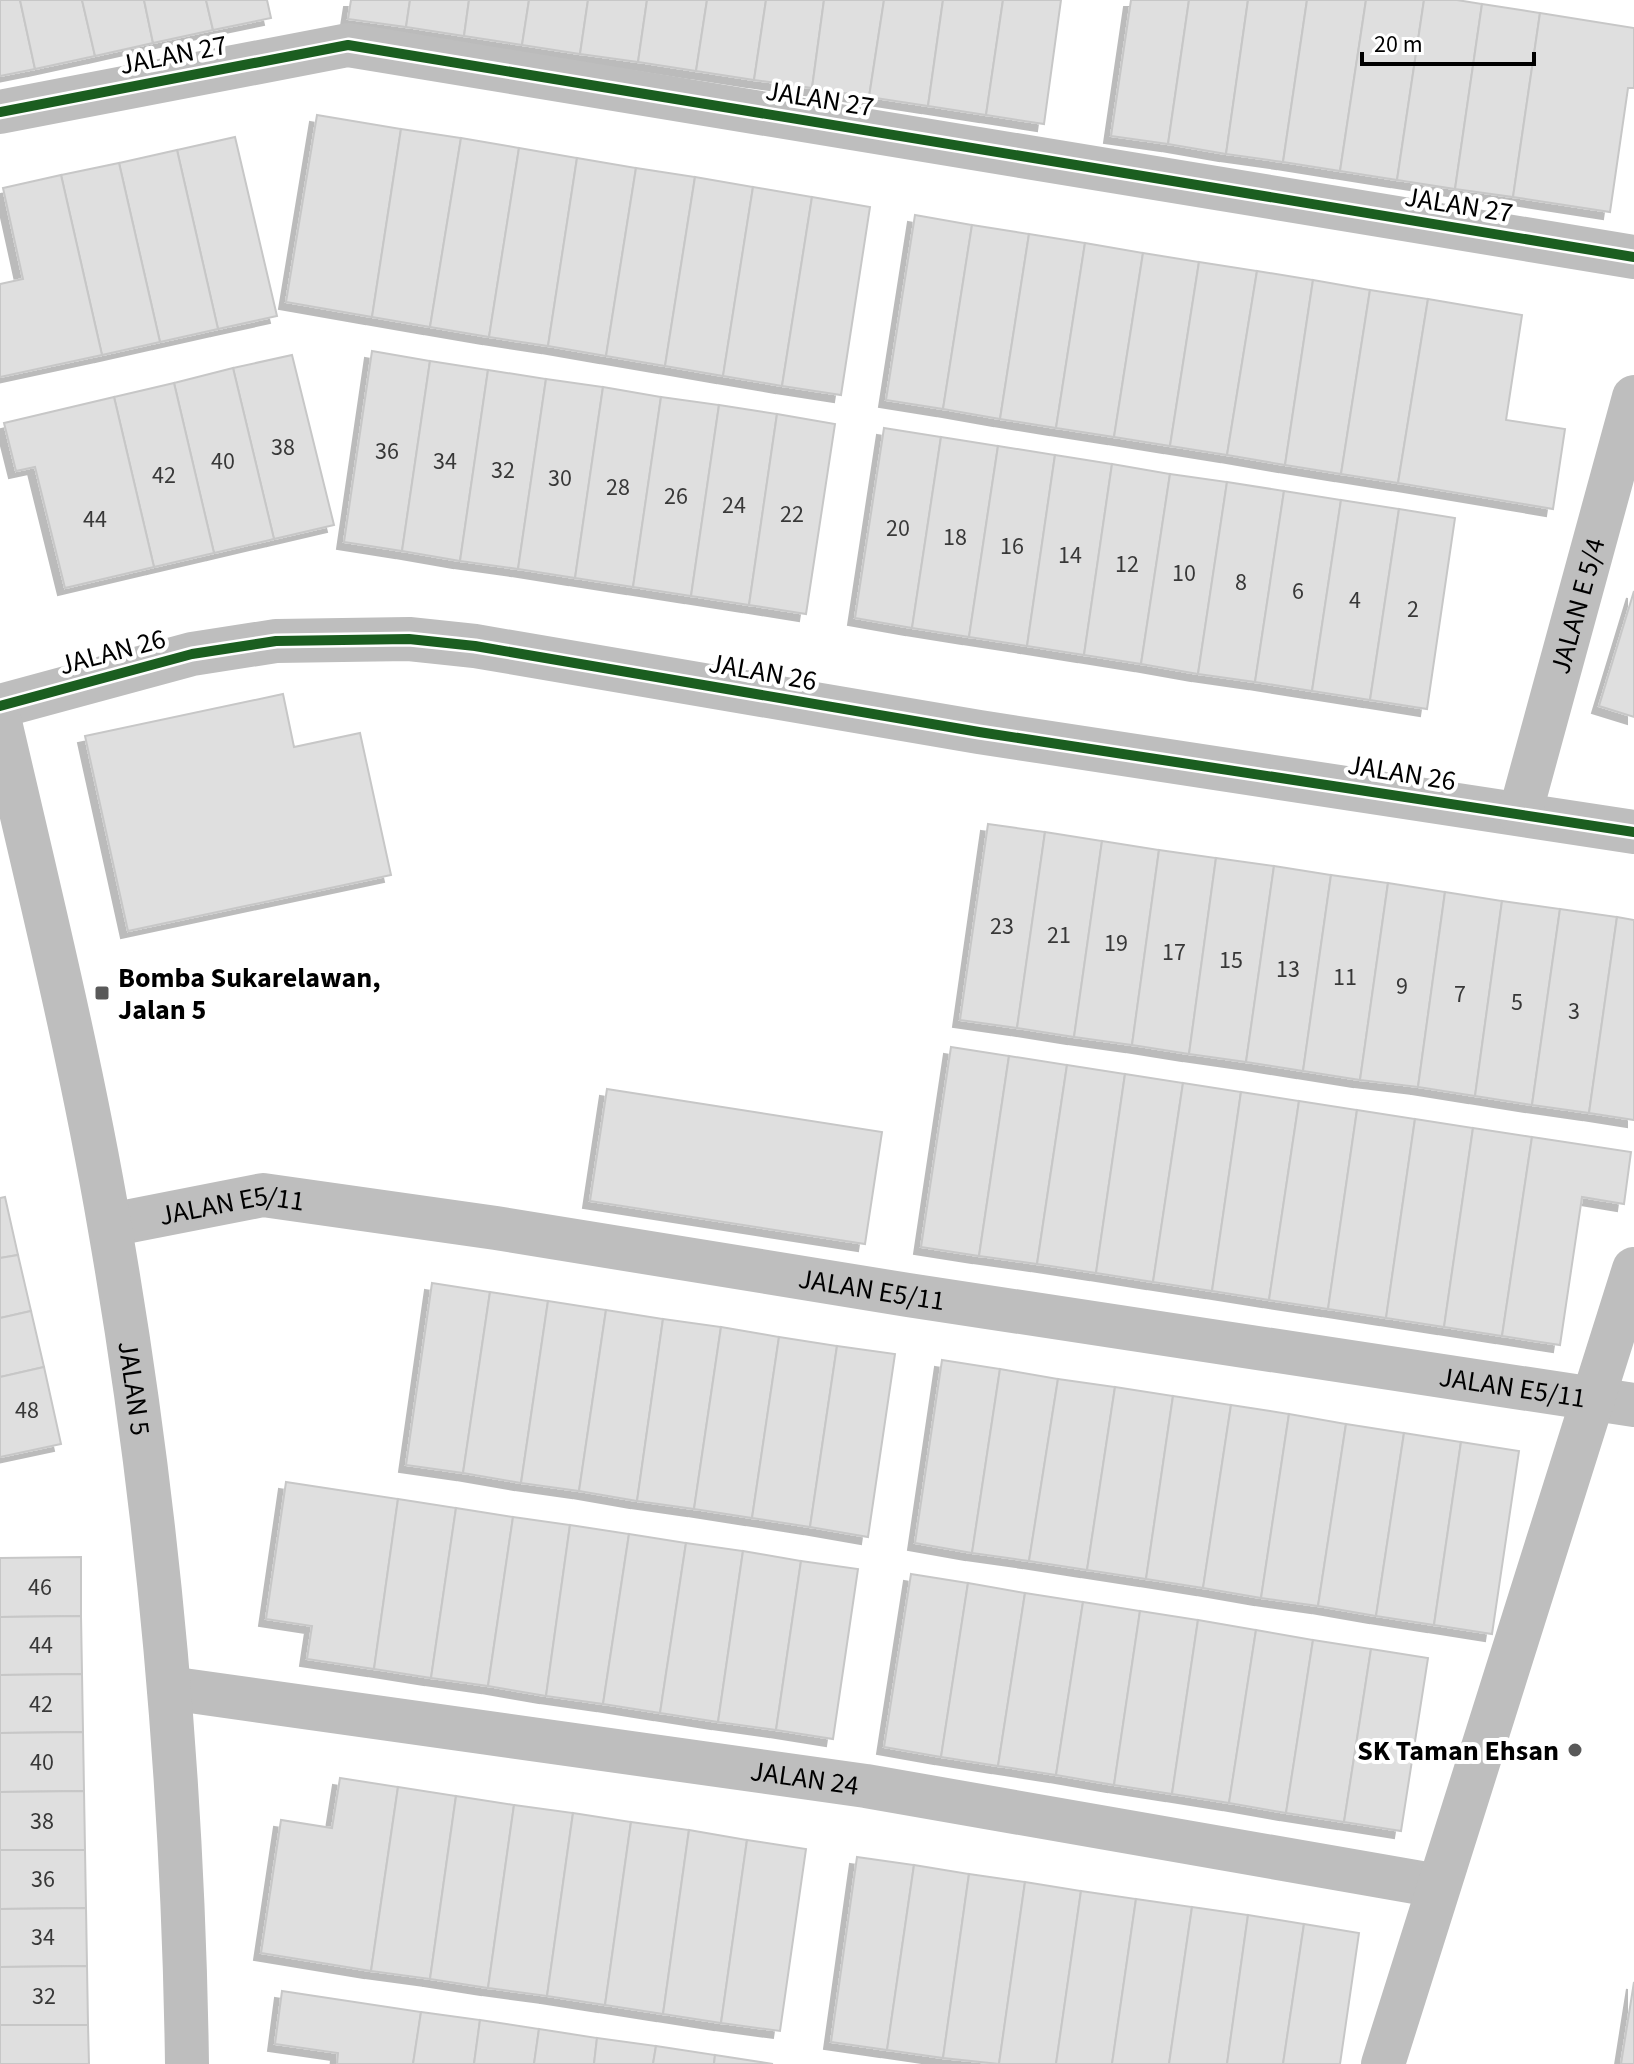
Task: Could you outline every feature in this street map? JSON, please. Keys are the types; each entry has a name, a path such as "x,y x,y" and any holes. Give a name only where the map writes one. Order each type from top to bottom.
{"street":[{"name":"JALAN 27","path":"0,112 348,45 1634,257"},
{"name":"JALAN E 5/4","path":"1520,814 1634,397"},
{"name":"JALAN 26","path":"0,706 192,654 276,641 409,639 475,646 979,732 1634,832"},
{"name":"JALAN 5","path":"0,722 57,970 110,1225 144,1450 169,1688 185,1958 187,2064"},
{"name":"JALAN E5/11","path":"110,1225 263,1195 496,1228 908,1295 1614,1402"},
{"path":"1383,2064 1438,1886 1614,1402 1634,1269"},
{"name":"JALAN 24","path":"169,1688 866,1786 1438,1886"}],"building":[{"path":"0,0 20,0 35,69 0,76"},
{"path":"20,0 82,0 95,56 35,69"},
{"path":"82,0 144,0 153,43 95,56"},
{"path":"144,0 206,0 213,30 153,43"},
{"path":"206,0 267,0 271,18 213,30"},
{"path":"351,0 410,0 406,27 348,19"},
{"path":"410,0 469,0 464,36 406,27"},
{"path":"469,0 529,0 522,45 464,36"},
{"path":"529,0 588,0 580,54 522,45"},
{"path":"588,0 647,0 638,62 580,54"},
{"path":"647,0 707,0 696,71 638,62"},
{"path":"707,0 766,0 754,80 696,71"},
{"path":"766,0 824,0 812,88 754,80"},
{"path":"824,0 884,0 869,97 812,88"},
{"path":"884,0 943,0 928,106 869,97"},
{"path":"943,0 1003,0 986,115 928,106"},
{"path":"1003,0 1061,0 1044,124 986,115"},
{"path":"1131,0 1189,0 1168,144 1111,136"},
{"path":"1189,0 1248,0 1226,154 1168,144"},
{"path":"1248,0 1307,0 1283,162 1226,154"},
{"path":"1307,0 1366,0 1340,171 1283,162"},
{"path":"1366,0 1424,0 1397,180 1340,171"},
{"path":"1424,0 1482,4 1455,189 1397,180"},
{"path":"1482,4 1540,13 1513,197 1455,189"},
{"path":"1540,13 1634,28 1634,88 1628,88 1610,212 1513,197"},
{"path":"317,115 401,129 372,317 286,302"},
{"path":"401,129 461,138 430,327 372,317"},
{"path":"235,137 277,316 218,329 177,150"},
{"path":"461,138 519,148 489,337 430,327"},
{"path":"519,148 577,158 548,346 489,337"},
{"path":"177,150 218,329 160,342 119,163"},
{"path":"577,158 636,168 606,356 548,346"},
{"path":"119,163 160,342 102,355 61,175"},
{"path":"636,168 695,177 665,366 606,356"},
{"path":"61,175 102,355 0,377 0,284 23,279 3,188"},
{"path":"695,177 753,187 723,376 665,366"},
{"path":"753,187 812,197 782,386 723,376"},
{"path":"812,197 870,207 841,395 782,386"},
{"path":"915,215 972,225 943,409 886,400"},
{"path":"972,225 1029,234 1000,419 943,409"},
{"path":"1029,234 1085,243 1056,428 1000,419"},
{"path":"1085,243 1143,253 1114,437 1056,428"},
{"path":"1143,253 1199,262 1170,446 1114,437"},
{"path":"1199,262 1257,271 1227,455 1170,446"},
{"path":"1257,271 1313,280 1285,465 1227,455"},
{"path":"1313,280 1370,290 1341,474 1285,465"},
{"path":"1370,290 1428,299 1398,483 1341,474"},
{"path":"1428,299 1522,315 1506,420 1565,429 1553,509 1398,483"},
{"path":"372,351 430,361 402,551 344,542"},
{"path":"292,355 334,525 274,539 233,368"},
{"path":"430,361 488,370 460,561 402,551"},
{"path":"233,368 274,539 214,553 174,383"},
{"path":"488,370 546,379 518,569 460,561"},
{"path":"546,379 603,387 575,578 518,569"},
{"path":"174,383 214,553 154,567 114,397"},
{"path":"603,387 661,397 633,587 575,578"},
{"path":"114,397 154,567 65,588 35,467 16,471 4,423"},
{"path":"661,397 719,405 691,596 633,587"},
{"path":"719,405 777,414 749,605 691,596"},
{"path":"777,414 835,424 806,614 749,605"},
{"path":"884,428 941,437 912,628 855,618"},
{"path":"941,437 998,446 969,637 912,628"},
{"path":"998,446 1055,455 1027,646 969,637"},
{"path":"1055,455 1112,464 1084,655 1027,646"},
{"path":"1112,464 1170,474 1141,664 1084,655"},
{"path":"1170,474 1227,482 1198,674 1141,664"},
{"path":"1227,482 1284,491 1255,682 1198,674"},
{"path":"1284,491 1341,500 1312,691 1255,682"},
{"path":"1341,500 1399,509 1370,700 1312,691"},
{"path":"1399,509 1455,518 1427,709 1370,700"},
{"path":"1634,591 1634,717 1599,706"},
{"path":"283,694 294,747 360,733 391,875 128,931 85,736"},
{"path":"988,824 1045,832 1017,1028 960,1020"},
{"path":"1045,832 1102,841 1074,1037 1017,1028"},
{"path":"1102,841 1159,850 1132,1045 1074,1037"},
{"path":"1159,850 1216,858 1189,1054 1132,1045"},
{"path":"1216,858 1274,866 1246,1062 1189,1054"},
{"path":"1274,866 1331,875 1303,1071 1246,1062"},
{"path":"1331,875 1388,883 1360,1080 1303,1071"},
{"path":"1388,883 1445,892 1418,1087 1360,1080"},
{"path":"1445,892 1502,901 1475,1096 1418,1087"},
{"path":"1502,901 1560,909 1532,1105 1475,1096"},
{"path":"1560,909 1617,917 1589,1113 1532,1105"},
{"path":"1617,917 1634,920 1634,1120 1589,1113"},
{"path":"951,1047 1009,1056 979,1256 921,1247"},
{"path":"1009,1056 1067,1065 1037,1264 979,1256"},
{"path":"1067,1065 1125,1074 1096,1273 1037,1264"},
{"path":"1125,1074 1183,1083 1153,1282 1096,1273"},
{"path":"1183,1083 1241,1092 1212,1291 1153,1282"},
{"path":"607,1089 882,1132 865,1244 590,1201"},
{"path":"1241,1092 1299,1101 1269,1300 1212,1291"},
{"path":"1299,1101 1357,1110 1328,1309 1269,1300"},
{"path":"1357,1110 1415,1119 1386,1318 1328,1309"},
{"path":"1415,1119 1473,1128 1444,1327 1386,1318"},
{"path":"1473,1128 1532,1137 1502,1336 1444,1327"},
{"path":"1532,1137 1631,1152 1624,1204 1582,1197 1560,1345 1502,1336"},
{"path":"5,1197 18,1255 0,1258 0,1198"},
{"path":"18,1255 31,1311 0,1318 0,1258"},
{"path":"432,1283 490,1292 463,1473 406,1465"},
{"path":"490,1292 548,1301 521,1483 463,1473"},
{"path":"548,1301 606,1310 579,1491 521,1483"},
{"path":"606,1310 663,1319 637,1501 579,1491"},
{"path":"31,1311 44,1367 0,1377 0,1318"},
{"path":"663,1319 721,1327 694,1509 637,1501"},
{"path":"721,1327 779,1337 752,1518 694,1509"},
{"path":"779,1337 837,1346 810,1527 752,1518"},
{"path":"837,1346 895,1354 868,1537 810,1527"},
{"path":"942,1360 1000,1369 972,1553 915,1543"},
{"path":"44,1367 61,1444 0,1457 0,1377"},
{"path":"1000,1369 1058,1379 1029,1561 972,1553"},
{"path":"1058,1379 1115,1387 1087,1570 1029,1561"},
{"path":"1115,1387 1173,1396 1146,1579 1087,1570"},
{"path":"1173,1396 1231,1405 1203,1588 1146,1579"},
{"path":"1231,1405 1289,1414 1261,1598 1203,1588"},
{"path":"1289,1414 1346,1424 1318,1606 1261,1598"},
{"path":"1346,1424 1404,1433 1376,1616 1318,1606"},
{"path":"1404,1433 1461,1442 1434,1625 1376,1616"},
{"path":"1461,1442 1519,1451 1492,1634 1434,1625"},
{"path":"286,1482 398,1499 374,1669 307,1659 312,1626 266,1619"},
{"path":"398,1499 456,1508 431,1678 374,1669"},
{"path":"456,1508 513,1517 488,1686 431,1678"},
{"path":"513,1517 570,1525 546,1696 488,1686"},
{"path":"570,1525 629,1534 603,1704 546,1696"},
{"path":"629,1534 686,1543 660,1713 603,1704"},
{"path":"686,1543 743,1551 718,1722 660,1713"},
{"path":"743,1551 801,1561 776,1730 718,1722"},
{"path":"81,1557 81,1616 0,1617 0,1558"},
{"path":"801,1561 858,1569 833,1739 776,1730"},
{"path":"911,1574 968,1583 941,1757 884,1747"},
{"path":"968,1583 1025,1593 998,1766 941,1757"},
{"path":"1025,1593 1083,1602 1056,1775 998,1766"},
{"path":"1083,1602 1140,1611 1114,1785 1056,1775"},
{"path":"1140,1611 1198,1620 1172,1794 1114,1785"},
{"path":"81,1616 82,1674 0,1675 0,1617"},
{"path":"1198,1620 1256,1630 1229,1803 1172,1794"},
{"path":"1256,1630 1313,1640 1286,1813 1229,1803"},
{"path":"1313,1640 1371,1649 1344,1822 1286,1813"},
{"path":"1371,1649 1428,1658 1401,1831 1344,1822"},
{"path":"82,1674 83,1732 0,1733 0,1675"},
{"path":"83,1732 84,1791 0,1792 0,1733"},
{"path":"340,1778 398,1787 371,1971 261,1953 281,1820 332,1828"},
{"path":"398,1787 456,1796 430,1979 371,1971"},
{"path":"84,1791 85,1850 0,1850 0,1792"},
{"path":"456,1796 514,1805 488,1988 430,1979"},
{"path":"514,1805 573,1813 547,1996 488,1988"},
{"path":"573,1813 631,1822 605,2005 547,1996"},
{"path":"631,1822 689,1830 663,2014 605,2005"},
{"path":"689,1830 747,1840 721,2023 663,2014"},
{"path":"747,1840 806,1849 780,2031 721,2023"},
{"path":"0,1850 85,1850 86,1908 0,1909"},
{"path":"857,1857 914,1865 887,2050 831,2042"},
{"path":"914,1865 969,1874 943,2058 887,2050"},
{"path":"969,1874 1025,1882 999,2064 943,2058"},
{"path":"1025,1882 1081,1891 1056,2064 999,2064"},
{"path":"1081,1891 1136,1899 1112,2064 1056,2064"},
{"path":"1136,1899 1192,1907 1169,2064 1112,2064"},
{"path":"1192,1907 1248,1915 1227,2064 1169,2064"},
{"path":"86,1908 87,1966 0,1967 0,1909"},
{"path":"1248,1915 1304,1924 1283,2064 1227,2064"},
{"path":"1304,1924 1359,1933 1340,2064 1283,2064"},
{"path":"87,1966 88,2025 0,2025 0,1967"},
{"path":"1634,1982 1634,2064 1621,2064"},
{"path":"282,1991 421,2012 413,2064 337,2064 338,2053 275,2044"},
{"path":"421,2012 480,2020 474,2064 413,2064"},
{"path":"480,2020 539,2029 534,2064 474,2064"},
{"path":"0,2025 88,2025 89,2064 0,2064"},
{"path":"539,2029 597,2038 594,2064 534,2064"},
{"path":"597,2038 656,2046 653,2064 594,2064"},
{"path":"656,2046 715,2055 714,2064 653,2064"},
{"path":"715,2055 773,2064 714,2064"}],"cycle path":[{"path":"0,112 348,45 1634,257"},
{"path":"0,706 192,654 276,641 409,639 475,646 979,732 1634,832"}],"place":[{"name":"Bomba Sukarelawan, Jalan 5","path":"102,993"},
{"name":"SK Taman Ehsan","path":"1575,1750"}]}
